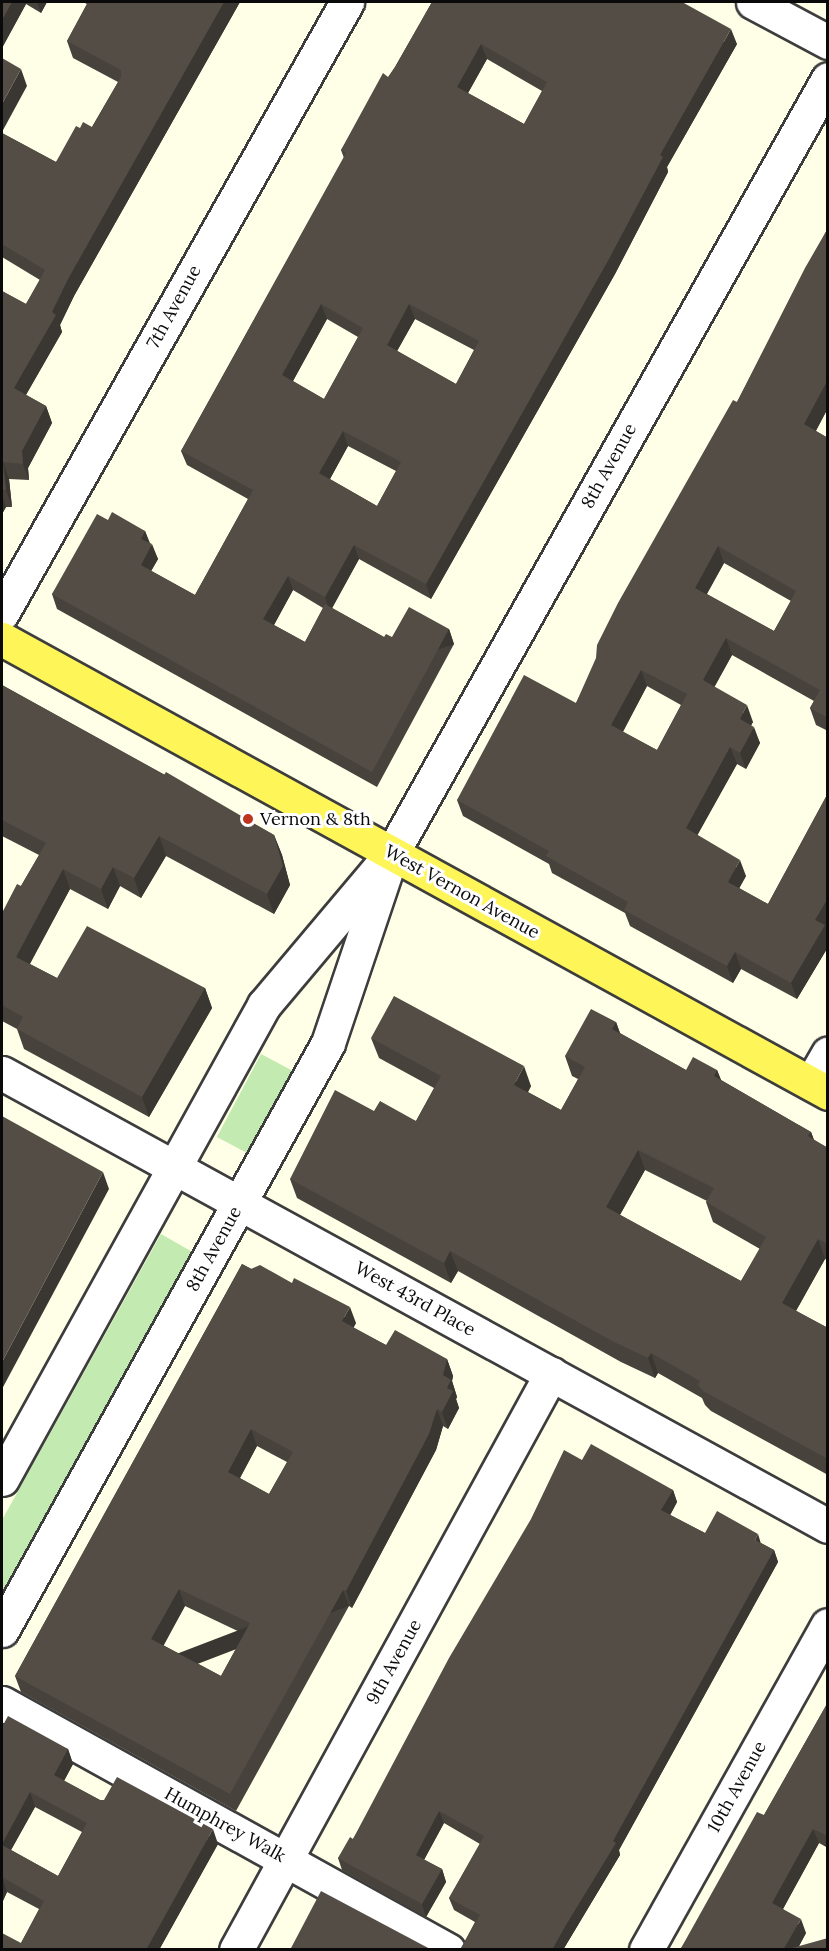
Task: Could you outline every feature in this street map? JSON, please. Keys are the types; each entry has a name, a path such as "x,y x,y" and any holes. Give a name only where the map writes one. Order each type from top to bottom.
{"main road":[{"name":"West Vernon Avenue","path":"2,639 819,1088"}],"street":[{"name":"7th Avenue","path":"2,613 347,2"},
{"path":"753,2 828,42"},
{"name":"8th Avenue","path":"2,1479 264,1005 392,853 828,79"},
{"name":"8th Avenue","path":"2,1630 328,1043 392,853"},
{"path":"819,1088 828,1054"},
{"name":"West 43rd Place","path":"2,1073 828,1526"},
{"name":"9th Avenue","path":"236,1950 551,1374"},
{"name":"10th Avenue","path":"646,1950 828,1625"},
{"name":"Humphrey Walk","path":"2,1703 286,1858 448,1950"}],"green space":[{"path":"261,1054 296,1073 252,1156 217,1137"},
{"path":"161,1234 196,1254 2,1602 2,1520"}],"building":[{"path":"2,2 12,2 2,20"},
{"path":"88,2 224,2 68,279 52,312 56,315 14,388 46,406 22,451 23,464 3,462 6,490 2,490 2,291 26,304 45,270 2,244 2,133 56,162 76,126 80,128 83,122 92,127 121,77 121,70 67,41"},
{"path":"432,2 682,2 731,29 660,155 663,157 609,259 426,584 354,545 325,597 288,576 263,619 305,642 325,604 384,637 386,634 392,637 409,607 449,629 372,772 52,594 97,514 108,520 112,512 145,531 141,539 152,544 141,565 195,595 253,490 181,451 346,153 341,150 383,73 388,77","holes":["481,44 547,82 524,124 457,87","321,304 363,328 324,399 282,375","409,304 479,341 456,384 387,345","343,431 401,462 377,506 319,473"]},
{"path":"2,58 21,69 2,104"},
{"path":"828,228 828,384 826,383 804,424 828,438 828,718 810,708 820,690 726,638 703,680 747,705 740,719 754,727 740,753 730,747 686,828 740,860 728,882 768,904 828,793 828,898 815,920 825,925 791,983 735,952 727,966 624,910 628,902 546,856 549,851 457,800 524,675 576,703 596,658 597,645 618,603 733,400 737,402 805,268","holes":["718,546 796,591 774,631 695,588","641,670 687,694 657,750 611,725"]},
{"path":"2,685 164,775 166,772 274,835 283,866 267,894 159,836 134,878 113,867 101,889 63,869 16,957 57,978 87,926 205,988 142,1097 17,1029 23,1017 2,1005 2,913 17,884 21,886 46,843 2,820"},
{"path":"394,996 524,1066 514,1085 561,1110 585,1067 565,1056 591,1009 616,1022 612,1029 686,1070 693,1057 717,1070 714,1076 811,1132 808,1136 828,1148 828,1244 818,1239 782,1303 828,1328 828,1459 703,1391 698,1385 700,1381 651,1353 648,1358 614,1342 450,1251 444,1263 290,1179 335,1090 374,1111 380,1101 416,1121 441,1076 371,1038","holes":["638,1150 714,1188 706,1202 766,1237 741,1281 606,1207"]},
{"path":"2,1116 103,1172 2,1362"},
{"path":"242,1264 251,1269 260,1265 292,1283 294,1278 350,1307 342,1321 386,1345 395,1330 447,1359 443,1375 451,1380 447,1388 453,1391 442,1412 437,1409 429,1434 346,1591 343,1590 230,1794 15,1676","holes":["251,1429 293,1452 269,1494 228,1472","179,1589 250,1623 221,1676 151,1639"]},
{"path":"591,1444 673,1490 661,1510 705,1533 717,1511 758,1534 755,1540 774,1550 613,1841 616,1843 552,1950 460,1950 480,1915 449,1898 484,1836 439,1811 416,1855 442,1869 422,1904 338,1858 350,1837 353,1839 449,1658 531,1519 564,1450 582,1460"},
{"path":"828,1702 828,1836 813,1829 772,1903 801,1919 783,1950 680,1950 757,1812 764,1815"},
{"path":"8,1716 68,1749 54,1775 100,1800 104,1800 117,1777 213,1829 146,1950 2,1950 2,1933 21,1943 44,1901 2,1877 2,1845 58,1876 87,1823 30,1792 2,1844 2,1727"},
{"path":"321,1891 432,1950 290,1950"},
{"path":"828,1938 828,1950 785,1950"}],"place":[{"name":"Vernon & 8th","path":"248,819"}]}
